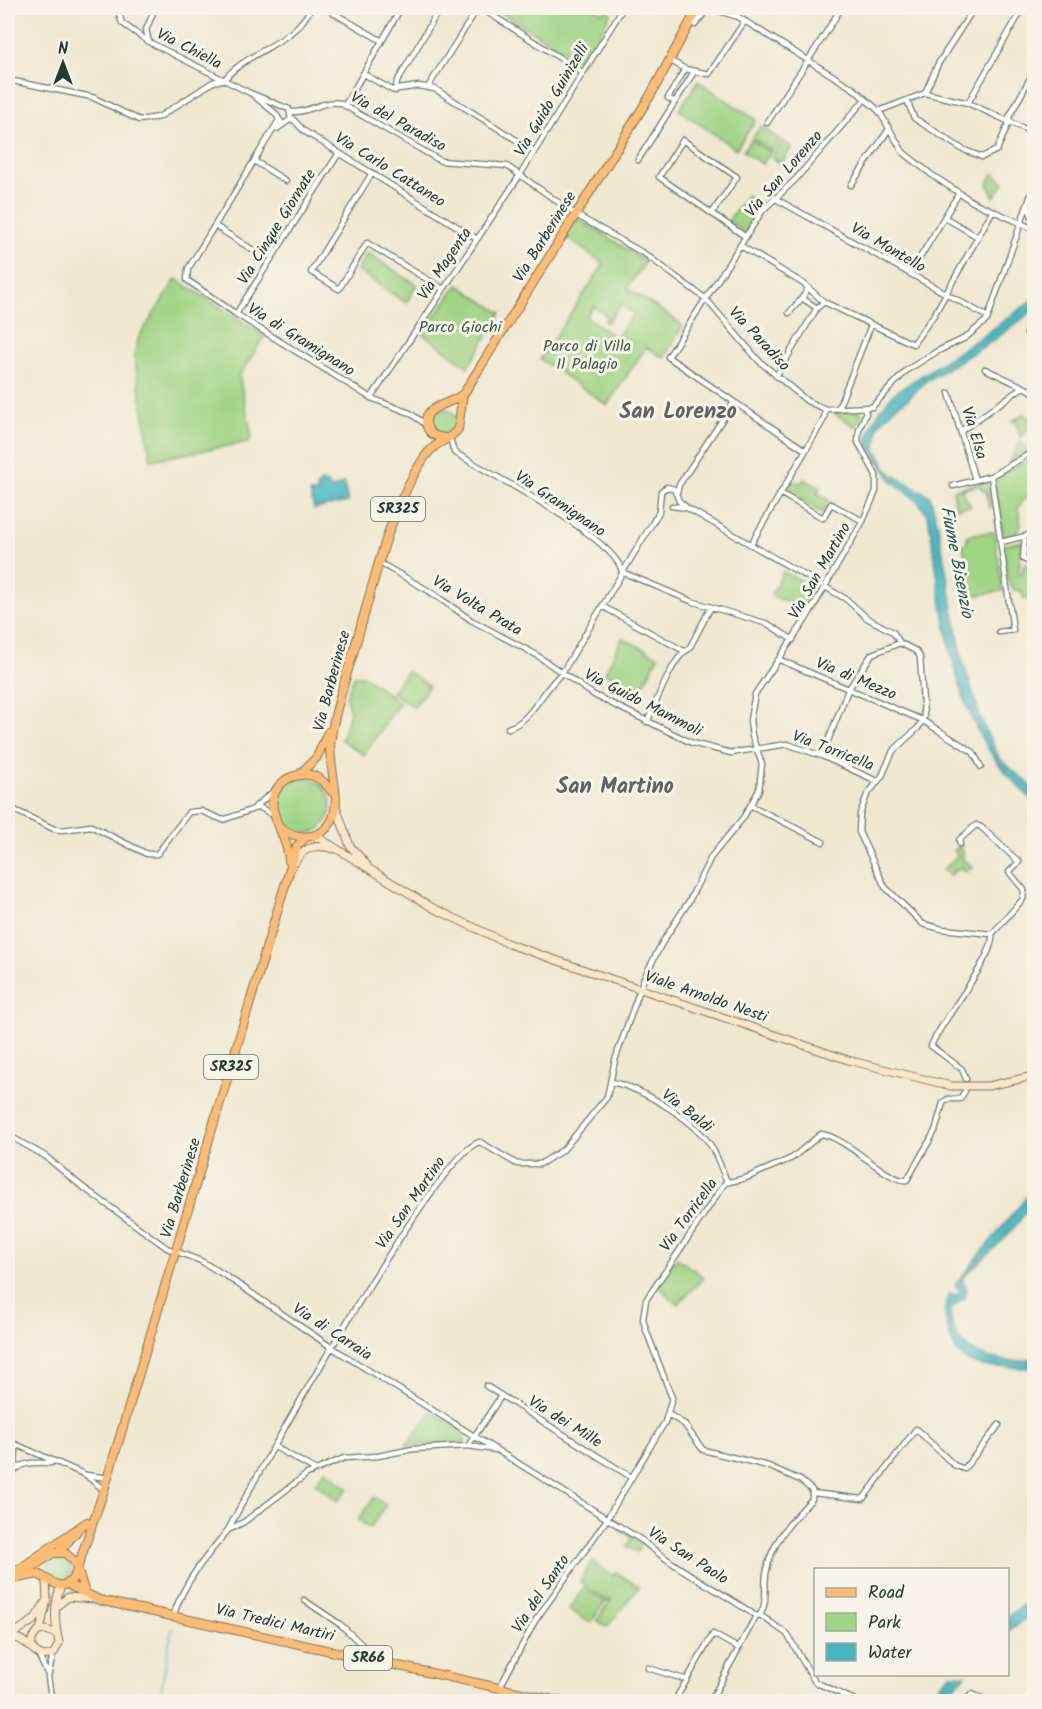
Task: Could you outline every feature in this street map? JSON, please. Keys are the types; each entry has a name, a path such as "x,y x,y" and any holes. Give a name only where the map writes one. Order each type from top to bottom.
{"main road":[{"name":"Via Barberinese","path":"650,96 673,62 693,24 698,8"},
{"name":"Via Barberinese","path":"278,787 287,779 299,775 317,757 323,747 378,562 404,497 424,458 429,429 429,412 437,405 456,400 464,393 705,8"},
{"name":"Via Barberinese","path":"424,458 459,428 459,414 464,393"},
{"path":"445,404 454,408 459,414"},
{"path":"429,429 447,438"},
{"name":"Via Barberinese","path":"76,1570 108,1478 297,846 329,825 334,815 330,738 364,610"},
{"path":"299,775 314,776 323,781 334,799"},
{"path":"273,815 272,800 278,787"},
{"name":"Via Barberinese","path":"273,815 286,839 289,872"},
{"path":"280,827 289,834 309,837"},
{"name":"Via Barberinese","path":"59,1552 97,1511"},
{"name":"Via Barberinese","path":"8,1579 87,1522"},
{"path":"59,1552 72,1557 86,1594"},
{"name":"SR66","path":"16,1578 59,1552"},
{"path":"45,1560 43,1570 46,1579"},
{"path":"64,1585 74,1577 76,1570"},
{"name":"SR66","path":"8,1579 36,1574 64,1585"},
{"name":"Via Tredici Martiri","path":"64,1585 96,1599 174,1614 563,1701"}],"street":[{"name":"Via Chiella","path":"117,8 122,23 148,42 224,80 236,67 298,28 311,8"},
{"path":"148,42 146,30 155,8"},
{"path":"325,8 382,41"},
{"path":"345,105 401,8"},
{"path":"395,91 397,82 440,8"},
{"path":"613,8 622,10"},
{"path":"693,8 693,24"},
{"path":"724,8 844,82 879,111 904,153 959,193 992,212 1020,222 1028,221 1035,226"},
{"path":"735,8 740,17"},
{"path":"767,123 841,8"},
{"path":"926,93 938,64 974,8"},
{"path":"968,103 1023,8"},
{"path":"428,87 472,16 479,9 582,72"},
{"path":"693,24 705,12 713,9 740,17"},
{"name":"Via Guido Guinizelli","path":"520,175 622,10"},
{"path":"673,62 694,72 711,73 740,17"},
{"path":"675,102 668,98 685,69"},
{"path":"908,100 914,118 962,149 982,156 997,150 1009,120 1035,71"},
{"path":"638,160 694,72"},
{"path":"364,74 395,91 428,87 534,151"},
{"path":"8,80 81,93 103,101 139,120 159,117 213,82 224,80 284,108 292,115"},
{"path":"250,93 280,120"},
{"path":"879,111 926,93 968,103 1035,133"},
{"name":"Via San Lorenzo","path":"734,402 668,357 763,210 776,199 865,99"},
{"name":"Via del Paradiso","path":"280,120 331,102 345,105 441,161 500,164 520,175 575,214 645,254 706,299"},
{"path":"253,250 215,226 275,130 280,120 278,111 284,108"},
{"name":"Via Carlo Cattaneo","path":"292,115 304,130 477,239"},
{"path":"851,184 889,129"},
{"path":"712,213 737,177 683,140 659,177 746,237"},
{"name":"Via Cinque Giornate","path":"236,314 339,153"},
{"path":"256,162 286,181"},
{"path":"372,173 311,272 339,288 367,243 443,290"},
{"name":"Via Magenta","path":"371,398 520,175"},
{"path":"864,408 874,405 898,377 917,363 964,338 988,317 1027,202 1035,186"},
{"path":"910,274 959,193"},
{"name":"Via Montello","path":"776,199 988,317"},
{"path":"1027,202 1035,226"},
{"path":"741,246 808,289 824,302 914,344 946,295 992,212"},
{"path":"944,218 978,237"},
{"name":"Via di Gramignano","path":"215,226 188,269 186,278 191,285 371,398 410,413 429,429"},
{"path":"789,313 808,289"},
{"path":"802,298 817,308"},
{"name":"Via Paradiso","path":"706,299 759,361 807,401 825,409 864,408"},
{"path":"776,376 817,308 824,302"},
{"path":"838,409 871,325"},
{"path":"1027,333 1035,337"},
{"path":"985,369 1035,392"},
{"path":"961,430 1023,387"},
{"name":"Via Elsa","path":"949,393 975,480"},
{"path":"659,512 671,506 678,494 679,485 734,402 805,450"},
{"name":"Via San Martino","path":"174,1614 193,1573 228,1530 249,1489 331,1347 424,1200 464,1151 480,1142 517,1164 535,1165 546,1161 563,1150 599,1110 607,1097 615,1060 639,989 711,857 752,806 762,779 759,749 754,742 750,720 753,700 762,683 793,640 863,521 877,484 874,472 859,446 859,430 866,413 864,408"},
{"path":"751,544 825,418 825,409"},
{"name":"Via di Gramignano","path":"410,413 429,412"},
{"name":"Via Gramignano","path":"447,438 454,452 571,522 612,554 619,562 622,572"},
{"path":"953,486 992,476 1035,452"},
{"path":"992,476 1013,630 999,632"},
{"path":"562,673 659,512 663,489 679,485"},
{"path":"672,488 687,508"},
{"path":"780,493 823,518 831,504 863,521"},
{"path":"660,500 671,506 687,508 825,586 867,618 893,632 900,643 916,651 920,657 924,707 922,720 918,728 893,751 877,781"},
{"path":"1001,542 1035,534"},
{"path":"1025,537 1023,559 1035,564"},
{"name":"Via Volta Prata","path":"378,562 562,673"},
{"path":"622,572 711,607 768,624 793,640"},
{"path":"602,606 684,651"},
{"path":"647,722 672,668 684,651 689,649 711,607"},
{"path":"822,756 848,690 872,654 900,643"},
{"name":"Via di Mezzo","path":"780,660 922,720 973,752 981,767"},
{"name":"Via Guido Mammoli","path":"508,728 521,724 545,689 562,673 594,695 647,722 711,750 731,753 759,749"},
{"name":"Via San Martino","path":"751,751 754,742"},
{"name":"Via Torricella","path":"759,749 787,744 822,756 877,781 862,806 859,832 885,887 928,926 992,934"},
{"path":"250,811 278,787"},
{"name":"Viale Arnoldo Nesti","path":"334,799 350,846 383,878"},
{"path":"752,806 823,842"},
{"path":"8,807 54,829 91,826 147,854 157,854 189,812 201,810 223,820 263,807 273,815"},
{"path":"960,844 961,838 976,825 981,827 1019,862 1009,872 1024,890 1023,899 992,934 991,944 978,969 931,1044 933,1049 962,1069 966,1079"},
{"name":"Viale Arnoldo Nesti","path":"309,837 344,853 433,908 498,939 848,1060 896,1074 951,1086 988,1086 1035,1076"},
{"name":"Viale Arnoldo Nesti","path":"289,872 300,855 311,847 326,847 344,853"},
{"name":"Via Baldi","path":"611,1082 627,1085 648,1096 704,1137 727,1181"},
{"name":"Via Torricella","path":"606,1518 660,1432 672,1398 646,1330 643,1318 646,1300 727,1181 746,1178 792,1158 815,1137 824,1134 856,1150 890,1175 904,1181 911,1175 935,1131 943,1103 948,1099 960,1099 965,1091"},
{"name":"Via di Carraia","path":"8,1135 34,1148 161,1244 226,1276 331,1347 498,1450"},
{"name":"Via dei Mille","path":"486,1386 631,1477"},
{"path":"468,1446 501,1395"},
{"path":"668,1414 684,1424 703,1450 746,1458 768,1466 800,1480 813,1493 863,1499 916,1429 954,1465 964,1469 999,1425"},
{"path":"8,1441 86,1475 108,1478"},
{"path":"14,1470 16,1446"},
{"path":"228,1530 244,1522 292,1484 316,1470 348,1458 378,1456 413,1449 468,1446 498,1450"},
{"path":"275,1447 316,1470"},
{"name":"Via San Paolo","path":"498,1450 787,1634 815,1682 859,1701"},
{"path":"8,1479 14,1470 26,1463 56,1463"},
{"path":"86,1475 104,1490"},
{"path":"710,1701 738,1648 765,1607 766,1574 773,1552 788,1524 811,1501 813,1493"},
{"name":"Via del Santo","path":"500,1687 535,1621 606,1518"},
{"path":"71,1538 87,1539"},
{"path":"32,1648 33,1637 40,1630 47,1600 46,1579"},
{"path":"48,1677 52,1654 58,1644 56,1607 64,1585"},
{"path":"56,1607 68,1597 96,1599"},
{"path":"8,1638 32,1622 47,1600"},
{"path":"304,1600 342,1625 378,1660"},
{"path":"40,1630 56,1634"},
{"path":"674,1701 713,1634 738,1648"},
{"path":"8,1638 20,1638 38,1654 48,1677 51,1697"},
{"path":"38,1654 46,1656 52,1654"},
{"path":"1032,1667 1035,1674"},
{"path":"648,1668 687,1680"},
{"path":"964,1701 972,1694 991,1701"}],"green space":[{"path":"494,8 594,8 603,13 606,9 611,13 581,65 577,59"},
{"path":"698,81 756,120 736,149 679,110"},
{"path":"761,126 780,140 772,151 752,138"},
{"path":"751,140 771,153 762,164 743,151"},
{"path":"783,141 792,147 781,164 772,157"},
{"path":"993,173 1004,183 994,197 988,184"},
{"path":"747,195 763,206 746,233 728,221"},
{"name":"Parco di Villa Il Palagio","path":"577,218 646,261 627,288 680,323 682,327 664,358 646,347 607,405 540,359 604,264 566,237","holes":["621,304 634,314 616,338 586,316 594,306 607,316 604,321 607,323"]},
{"path":"367,253 417,285 406,303 357,270"},
{"path":"176,279 265,336 239,376 252,437 248,442 151,460 134,354 139,337"},
{"name":"Parco Giochi","path":"458,285 501,313 468,367 422,333"},
{"path":"444,409 453,412 456,421 453,430 444,433 435,430 432,421 435,412"},
{"path":"859,411 863,415 856,427 832,412"},
{"path":"1024,414 1033,420 1021,438 1015,421 1012,421"},
{"path":"1020,443 1031,450 1009,462"},
{"path":"1034,457 1034,496 1024,498 1018,508 1021,525 1014,536 1004,537 995,484 1002,474"},
{"path":"804,479 820,488 817,493 829,500 822,513 785,492 792,481 801,483"},
{"path":"987,480 991,507 989,508 986,491 982,491 980,485 961,490 971,506 956,508 953,490"},
{"path":"994,532 1003,591 972,596 963,544 967,543 967,535"},
{"path":"1023,541 1018,574 1021,575 1024,564 1034,568 1034,600 1024,599 1022,591 1014,590 1008,582 1003,545"},
{"path":"783,572 819,589 808,611 771,595"},
{"path":"622,638 658,656 641,690 605,673"},
{"path":"407,671 429,686 414,707 392,692"},
{"path":"354,676 364,676 400,702 364,755 341,740 350,712 346,696"},
{"path":"303,778 314,780 323,786 329,795 331,806 329,817 323,826 314,832 303,834 292,832 283,826 277,817 275,806 277,795 283,786 292,780"},
{"path":"959,846 963,852 963,860 973,867 966,872 962,867 949,875 943,870 958,855 954,851"},
{"path":"677,1258 704,1277 678,1304 657,1286"},
{"path":"431,1412 463,1430 465,1442 406,1446"},
{"path":"326,1470 348,1488 338,1501 315,1483"},
{"path":"374,1497 386,1505 370,1528 358,1520"},
{"path":"620,1528 642,1542 638,1552 627,1547 632,1537 619,1530"},
{"path":"59,1557 68,1560 71,1569 68,1578 59,1581 50,1578 47,1569 50,1560"},
{"path":"592,1561 613,1576 616,1572 639,1587 607,1627 597,1620 612,1598 607,1601 580,1582"},
{"path":"584,1588 605,1602 590,1623 569,1609"}],"water":[{"name":"Fiume Bisenzio","path":"1034,299 1034,310 993,341 926,381 908,399 895,407 878,426 876,449 893,475 930,496 938,525 962,658 983,725 1000,759 1034,788 1034,803 995,759 979,733 966,704 949,642 928,516 918,501 892,481 867,443 877,415 896,392 983,336"},
{"path":"321,482 328,484 330,490 344,483 348,502 314,509 310,493 318,493 317,487"},
{"path":"1034,1188 1026,1212 1017,1224 962,1279 967,1289 965,1297 951,1309 952,1324 957,1336 966,1346 978,1354 1006,1361 1034,1359 1034,1369 984,1366 972,1363 963,1358 955,1348 949,1334 945,1313 947,1298 949,1293 958,1295 960,1290 955,1285"},
{"path":"1034,1597 1034,1612 1009,1630 1009,1615"},
{"path":"949,1676 965,1676 940,1701 924,1701"}],"waterway":[{"path":"159,1702 172,1628"}],"district":[{"name":"San Lorenzo","path":"678,412"},
{"name":"San Martino","path":"615,787"}]}
